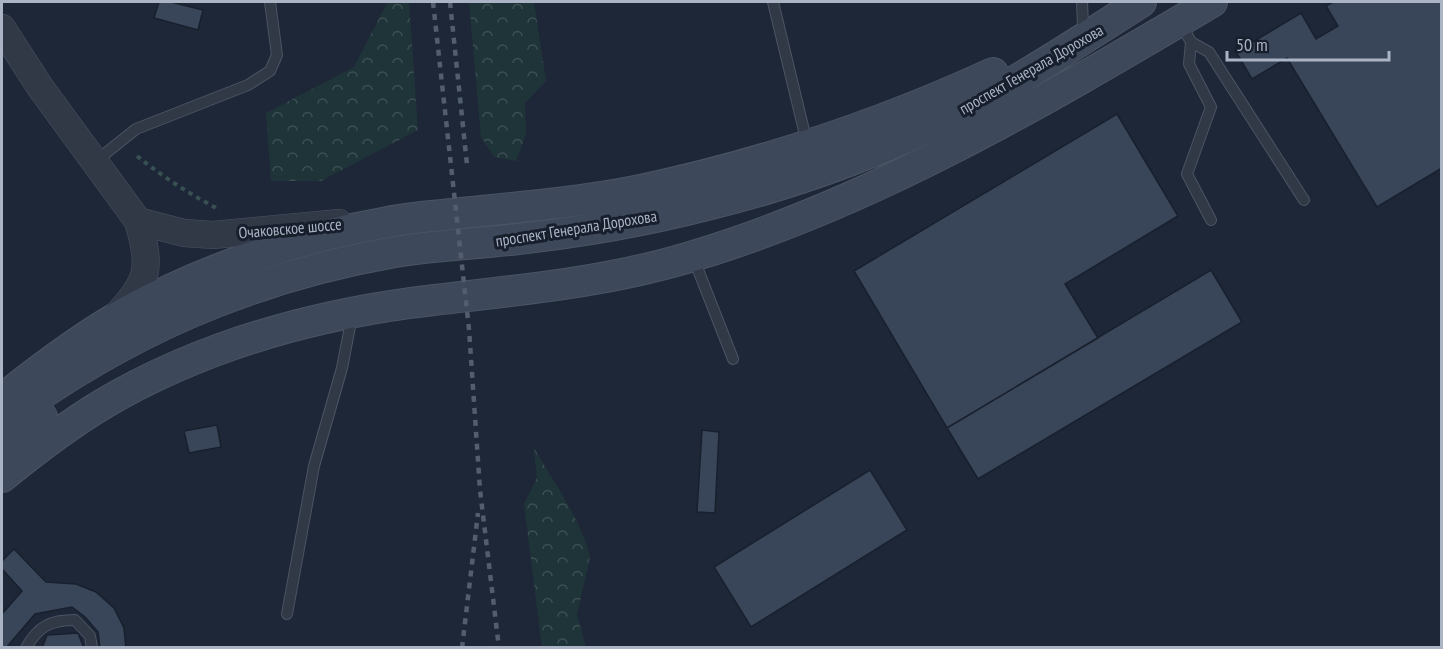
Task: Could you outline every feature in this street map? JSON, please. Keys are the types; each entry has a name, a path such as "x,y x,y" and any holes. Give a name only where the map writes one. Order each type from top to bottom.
{"main road":[{"name":"проспект Генерала Дорохова","path":"2,399 58,357 126,312 175,287 232,263 286,246 390,221 515,208 639,190 807,146 935,99 1006,66 1083,14 1128,2"},
{"name":"проспект Генерала Дорохова","path":"2,422 93,361 142,334 244,290 295,274 399,251 519,239 642,220 778,186 846,162 915,134 989,97 1141,2"},
{"name":"проспект Генерала Дорохова","path":"2,477 101,405 196,357 248,338 300,323 353,312 575,283 636,272 764,233 849,197 927,160 1185,31 1212,2"},
{"name":"проспект Генерала Дорохова","path":"2,449 64,401 150,351 197,329 302,292 400,272 526,257 647,238 710,225 781,206 927,160"}],"street":[{"path":"2,28 40,87 138,221 144,243 146,264 143,281 135,296 106,325"},
{"name":"Очаковское шоссе","path":"138,221 184,233 213,235 443,215"}],"lane":[{"path":"96,161 136,129 248,85 270,71 277,56 270,2"},
{"path":"773,2 807,146"},
{"path":"1185,31 1209,52 1304,200"},
{"path":"1185,31 1189,64 1211,106 1187,174 1211,220"},
{"path":"692,256 733,359"},
{"path":"287,614 314,466 342,368 353,312"},
{"path":"26,648 34,633 57,620 75,620 90,636 92,648"}],"path":[{"path":"137,156 160,175 226,214"}],"green space":[{"path":"409,2 418,130 321,181 271,181 266,113 354,67 387,3"},
{"path":"469,2 534,2 546,81 525,103 526,134 516,161 494,157 481,137"},
{"path":"534,448 574,515 590,557 577,615 586,647 542,647 524,504 537,478"}],"building":[{"path":"159,2 171,2 203,10 198,30 154,18"},
{"path":"1333,2 1442,2 1442,168 1377,207 1287,58 1252,79 1236,52 1301,13 1316,39 1338,26 1326,6"},
{"path":"1117,114 1178,216 1065,284 1098,338 947,428 854,271"},
{"path":"1211,270 1242,322 978,479 947,428"},
{"path":"217,425 221,447 189,453 184,431"},
{"path":"702,430 719,432 715,513 697,512"},
{"path":"870,470 907,530 751,627 714,567"},
{"path":"14,549 46,582 76,584 96,592 114,608 124,628 126,648 100,648 98,632 85,617 72,607 35,614 6,648 2,648 2,614 22,591 2,569 2,561"},
{"path":"78,633 84,648 42,648 47,635"}],"railway":[{"path":"433,2 469,329 480,490 499,648"},
{"path":"450,2 467,165"},
{"path":"462,648 478,513"}]}
